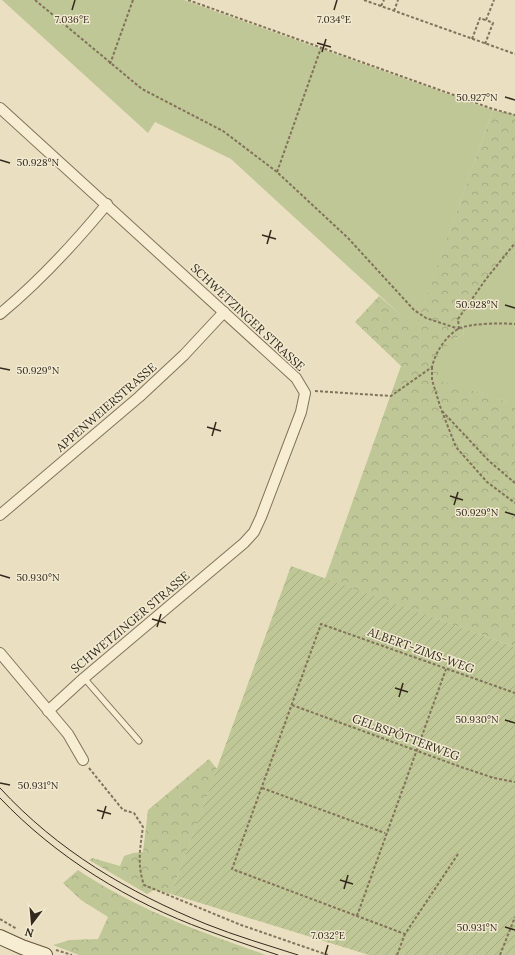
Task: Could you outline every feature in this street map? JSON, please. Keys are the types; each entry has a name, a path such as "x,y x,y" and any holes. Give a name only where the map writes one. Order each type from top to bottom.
{"main road":[{"path":"0,938 22,955"},
{"path":"0,938 45,955"}],"street":[{"name":"SCHWETZINGER STRASSE","path":"0,108 296,378 305,393 301,412 270,496 254,532 244,543 84,678 48,711"},
{"path":"0,314 37,281 107,204"},
{"name":"APPENWEIERSTRASSE","path":"0,516 140,397 184,355 224,312"},
{"path":"0,653 68,734 83,760"}],"lane":[{"path":"84,678 139,741"}],"path":[{"path":"35,0 110,64 142,89 223,131 276,172 348,238 414,310 426,318 459,329 501,324 515,324"},
{"path":"110,64 133,0"},
{"path":"188,0 493,109 515,115"},
{"path":"364,0 515,54"},
{"path":"381,6 384,0"},
{"path":"394,11 398,0"},
{"path":"485,44 493,23 486,20 494,0"},
{"path":"472,39 480,18 485,20"},
{"path":"276,172 323,47"},
{"path":"412,80 413,76"},
{"path":"459,329 458,319 515,243"},
{"path":"459,329 435,353 432,367 432,380 441,409 456,447 463,457 487,482 515,504"},
{"path":"305,393 317,391 391,396 432,367"},
{"path":"441,409 489,461 515,484"},
{"name":"ALBERT-ZIMS-WEG","path":"292,705 321,624 515,694"},
{"path":"357,916 385,833 446,669"},
{"path":"292,705 232,869 405,934"},
{"name":"GELBSPÖTTERWEG","path":"292,705 494,778 515,782"},
{"path":"83,760 123,810 134,813 144,827 139,856 140,873 144,885 241,925 328,955"},
{"path":"262,788 385,833"},
{"path":"397,955 405,934 458,854"},
{"path":"500,955 515,917"}],"green space":[{"path":"2,0 184,0 493,110 415,328 231,159 155,122 148,133"},
{"path":"493,110 515,115 515,257 507,257 462,321 464,334 455,339 438,379 508,402 515,402 515,647 325,579 401,366 355,322 379,296 415,327"},
{"path":"507,257 515,257 515,402 508,402 438,380 440,357 442,352 445,347 464,334 462,321 464,314"},
{"path":"291,566 515,647 515,955 369,955 171,894"},
{"path":"209,759 217,769 171,894 154,890 147,894 89,860 92,858 120,866 124,856 143,852 148,810"},
{"path":"78,870 123,897 146,908 192,928 266,955 79,955 53,945 70,940 98,939 108,917 81,900 63,883"}],"tram line":[{"path":"0,788 22,811 70,850 122,884 177,912 206,924 298,955"},
{"path":"0,798 45,840 95,876 149,906 177,919 278,955"}]}
